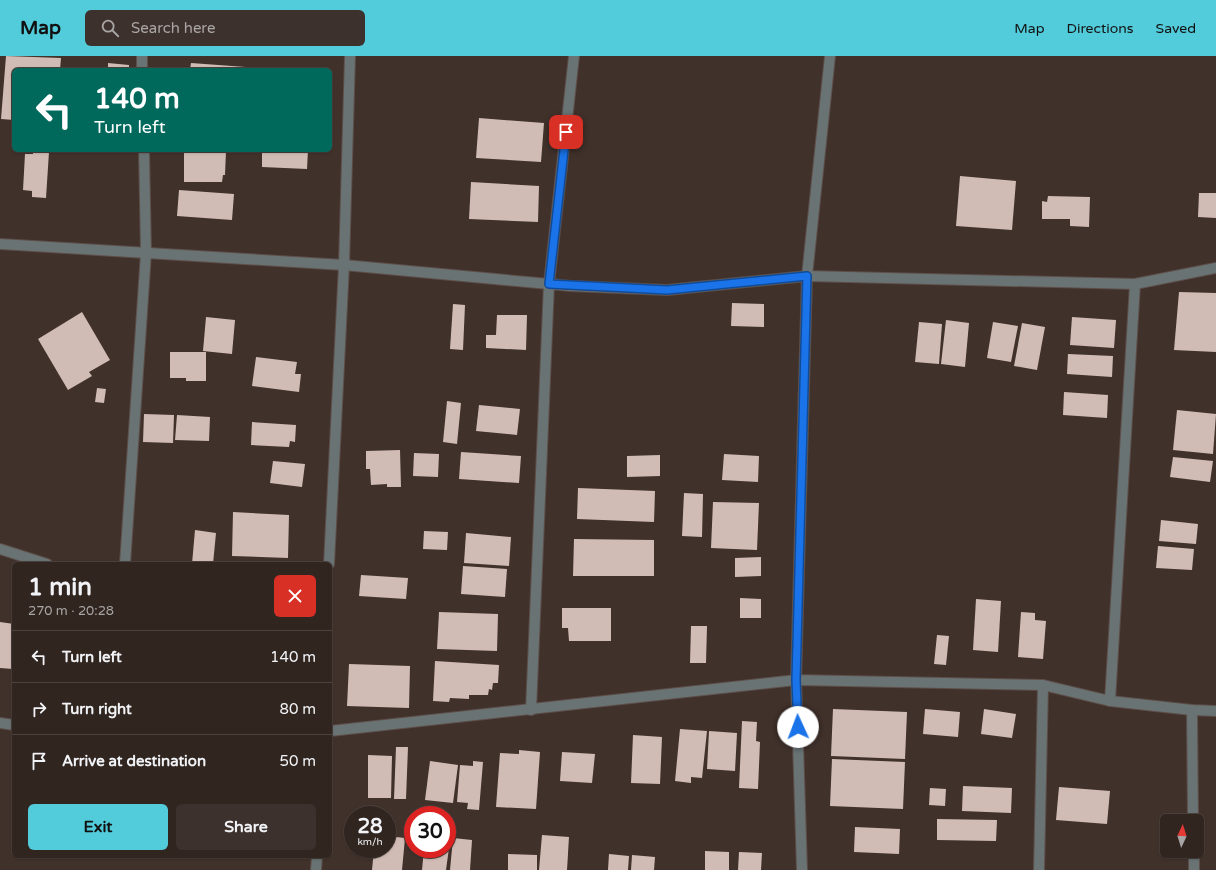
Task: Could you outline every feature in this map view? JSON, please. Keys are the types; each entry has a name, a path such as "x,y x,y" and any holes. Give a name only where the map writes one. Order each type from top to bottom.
{"street":[{"path":"142,56 142,68"},
{"path":"329,562 344,265 350,56"},
{"path":"531,710 549,284 574,56"},
{"path":"802,870 796,680 807,276 830,56"},
{"path":"126,562 146,253 144,152"},
{"path":"0,244 344,265 549,284 667,290 807,276 1135,284 1216,268"},
{"path":"1110,701 1135,284"},
{"path":"0,549 41,562"},
{"path":"332,731 796,680 1043,685 1110,701 1192,710 1216,711"},
{"path":"1039,870 1043,685"},
{"path":"1192,710 1193,814"},
{"path":"0,723 12,725"},
{"path":"316,870 317,858"},
{"path":"1194,858 1194,870"}],"building":[{"path":"6,56 61,58 60,68 12,68 12,120 1,119"},
{"path":"108,63 129,65 129,68 108,68"},
{"path":"191,63 246,67 246,68 190,68"},
{"path":"479,118 544,123 541,162 476,158"},
{"path":"33,152 49,152 46,198 32,197 32,191 23,190 25,154 33,154"},
{"path":"184,152 226,152 225,175 223,175 222,182 184,182"},
{"path":"262,152 308,152 307,169 262,167"},
{"path":"960,176 1016,181 1012,230 956,226"},
{"path":"471,182 539,186 538,222 469,219"},
{"path":"179,190 234,194 232,220 177,216"},
{"path":"1199,193 1216,193 1216,218 1198,217"},
{"path":"1048,196 1090,197 1089,227 1070,226 1070,219 1042,219 1042,201 1047,202"},
{"path":"1179,292 1216,293 1216,352 1174,350"},
{"path":"732,303 764,304 764,327 731,326"},
{"path":"453,304 465,305 463,350 450,349"},
{"path":"82,312 110,360 89,372 92,376 68,390 38,339"},
{"path":"497,315 527,315 526,350 486,348 486,335 496,335"},
{"path":"206,317 235,320 232,354 203,351"},
{"path":"1072,317 1116,320 1114,348 1070,345"},
{"path":"946,320 969,323 965,367 941,364"},
{"path":"919,322 942,324 939,364 915,362"},
{"path":"993,322 1018,326 1011,362 987,358"},
{"path":"1022,323 1045,327 1037,370 1014,366"},
{"path":"170,352 206,352 206,381 186,381 186,378 170,378"},
{"path":"1068,354 1113,356 1112,377 1067,374"},
{"path":"256,357 297,362 295,374 301,374 299,392 252,386"},
{"path":"97,388 106,389 104,403 95,402"},
{"path":"1064,392 1108,395 1107,418 1063,415"},
{"path":"447,401 461,403 457,444 443,442"},
{"path":"479,405 520,409 517,435 476,431"},
{"path":"1177,410 1216,414 1213,454 1173,450"},
{"path":"144,414 174,415 173,443 143,442"},
{"path":"177,415 210,417 209,441 175,440"},
{"path":"252,422 296,425 295,442 290,441 289,447 251,445"},
{"path":"400,450 401,487 387,487 387,484 371,485 370,469 366,469 366,451"},
{"path":"461,452 521,456 519,483 459,479"},
{"path":"414,453 439,454 438,477 413,476"},
{"path":"724,454 759,456 758,482 722,480"},
{"path":"660,455 660,476 627,477 627,456"},
{"path":"1173,457 1213,461 1210,482 1170,477"},
{"path":"273,461 305,464 302,487 270,483"},
{"path":"578,488 655,491 654,522 577,519"},
{"path":"684,493 703,494 702,537 682,536"},
{"path":"713,502 759,503 757,550 711,548"},
{"path":"233,512 289,515 288,558 232,556"},
{"path":"1161,520 1198,524 1196,544 1159,541"},
{"path":"195,530 216,533 213,562 192,562"},
{"path":"424,531 448,532 447,550 423,549"},
{"path":"466,533 511,537 509,566 464,563"},
{"path":"574,539 654,540 654,576 573,576"},
{"path":"1158,546 1194,549 1192,570 1156,568"},
{"path":"761,557 761,576 735,577 735,558"},
{"path":"463,566 507,569 505,597 461,594"},
{"path":"361,575 408,578 406,599 359,596"},
{"path":"740,598 761,599 761,618 740,618"},
{"path":"976,599 1001,601 998,652 973,650"},
{"path":"562,608 611,608 611,641 569,641 568,628 562,628"},
{"path":"439,612 498,614 497,651 437,649"},
{"path":"1021,612 1035,613 1035,620 1046,621 1043,659 1018,657"},
{"path":"0,622 12,624 12,669 0,668"},
{"path":"691,626 707,626 706,663 690,663"},
{"path":"937,635 949,636 946,665 934,664"},
{"path":"435,661 499,665 498,683 493,683 492,690 489,689 488,695 469,695 469,699 450,698 449,702 433,701"},
{"path":"349,664 410,666 409,708 347,706"},
{"path":"833,709 907,712 905,759 831,756"},
{"path":"925,709 960,712 958,737 923,734"},
{"path":"984,709 1016,714 1012,738 981,734"},
{"path":"742,721 757,722 756,741 760,742 758,789 739,788"},
{"path":"680,729 707,731 702,778 691,777 691,783 675,781"},
{"path":"709,731 737,733 735,771 707,769"},
{"path":"633,735 662,737 660,784 631,783"},
{"path":"396,747 408,747 406,799 394,799"},
{"path":"519,750 540,752 536,809 496,807 500,753 519,754"},
{"path":"562,752 595,754 592,783 560,781"},
{"path":"368,755 392,756 391,798 368,798"},
{"path":"832,759 905,762 903,809 830,806"},
{"path":"430,761 458,765 453,803 425,800"},
{"path":"473,761 483,762 479,810 467,809 468,803 457,802 460,765 473,766"},
{"path":"963,786 1012,788 1011,813 962,811"},
{"path":"1059,787 1110,791 1107,824 1056,820"},
{"path":"930,788 946,789 945,806 929,805"},
{"path":"937,819 997,820 996,841 937,840"},
{"path":"855,827 900,829 899,854 854,852"},
{"path":"542,835 569,837 567,870 539,870"},
{"path":"396,837 404,838 402,870 372,870 373,858 396,858"},
{"path":"456,838 472,840 470,870 450,870 451,858 456,858"},
{"path":"705,851 729,852 729,870 705,870"},
{"path":"739,852 762,853 761,870 738,870"},
{"path":"508,854 537,855 537,870 508,870"},
{"path":"609,854 629,856 628,870 608,870"},
{"path":"632,855 655,857 654,870 631,870"},
{"path":"423,858 448,858 446,870 422,870"}],"route":[{"path":"566,132 549,284 667,290 807,276 796,680 798,727"}]}
